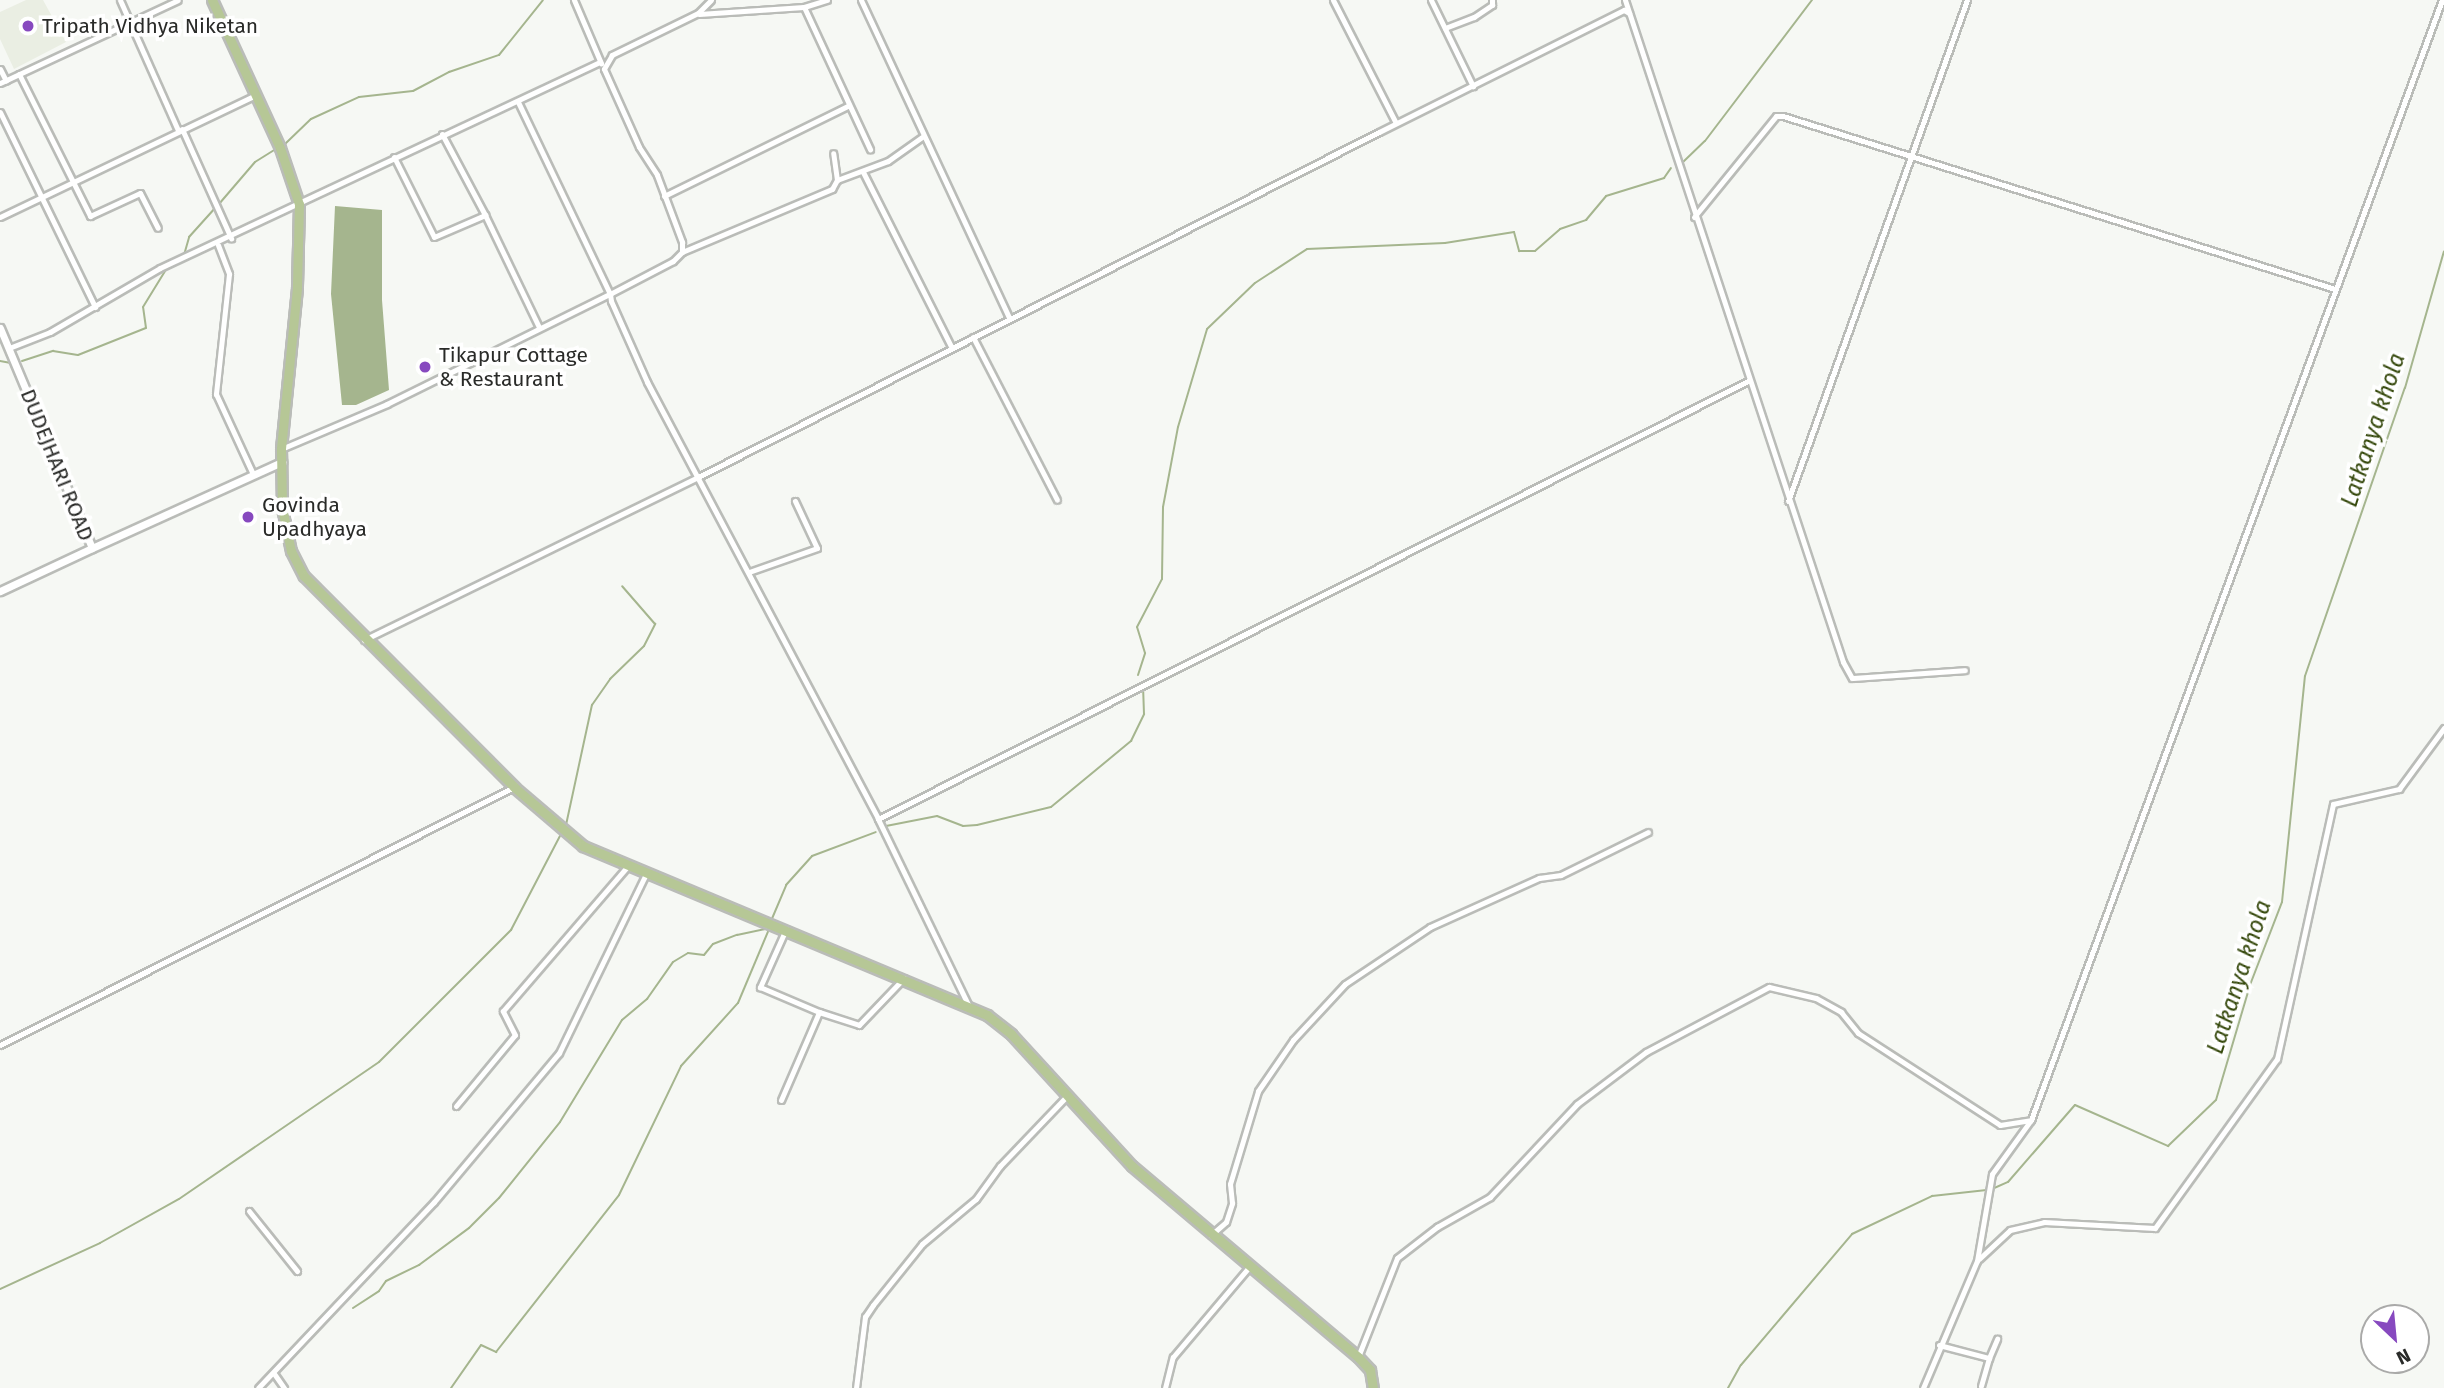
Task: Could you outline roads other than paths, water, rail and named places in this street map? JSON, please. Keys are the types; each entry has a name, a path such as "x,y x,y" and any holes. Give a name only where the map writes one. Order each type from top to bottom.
{"main road":[{"path":"212,0 282,152 299,204 297,277 281,449 282,508 291,551 304,576 363,640 514,787 583,846 627,867 968,1004 1011,1034 1132,1166 1358,1357 1370,1370 1373,1388"}],"street":[{"path":"120,0 231,238"},
{"path":"0,69 3,82 129,20 178,0"},
{"path":"575,0 597,45 600,62 664,196 682,242 682,252"},
{"path":"604,69 612,55 698,13 711,0"},
{"path":"698,13 804,7 827,0"},
{"path":"861,0 922,137 1009,318"},
{"path":"1333,0 1396,124"},
{"path":"1432,0 1473,86"},
{"path":"1445,29 1474,17 1492,5 1492,0"},
{"path":"1625,0 1787,502 1852,678 1965,670"},
{"path":"1787,502 1967,0"},
{"path":"1923,1388 1939,1345 1977,1261 1992,1174 2031,1120 2442,0"},
{"path":"804,7 870,149"},
{"path":"363,640 698,477 1624,10 1629,13"},
{"path":"9,348 94,307 160,268 218,245 442,134 518,102 600,62"},
{"path":"19,74 90,216 140,193 158,228"},
{"path":"0,217 256,96"},
{"path":"518,102 610,294 647,382 878,819 968,1004"},
{"path":"664,196 848,106"},
{"path":"0,112 94,307"},
{"path":"1694,216 1776,116 2335,289"},
{"path":"442,134 539,327"},
{"path":"837,180 863,173 922,137"},
{"path":"281,449 387,404 610,294 673,261 682,252 832,189 837,180 833,153"},
{"path":"394,157 434,237 485,215"},
{"path":"863,173 952,348"},
{"path":"218,245 229,274 216,394 253,474"},
{"name":"DUDEJHARI ROAD","path":"0,328 92,548 0,591"},
{"path":"973,337 1056,500"},
{"path":"878,819 1748,382"},
{"path":"92,548 282,462"},
{"path":"749,572 817,548 795,501"},
{"path":"1977,1261 2010,1230 2044,1222 2155,1228 2277,1059 2333,804 2399,789 2444,728"},
{"path":"0,1045 514,787"},
{"path":"1211,1235 1229,1212 1238,1150 1258,1091 1293,1040 1345,984 1430,927 1539,878 1561,875 1647,832"},
{"path":"456,1106 514,1034 503,1011 627,867"},
{"path":"258,1388 275,1375 434,1202 559,1053 646,874"},
{"path":"786,929 760,987 818,1012 859,1025 904,978"},
{"path":"1358,1357 1397,1258 1437,1227 1490,1196 1577,1104 1646,1052 1769,987 1816,998 1841,1012 1858,1033 2000,1125 2031,1120"},
{"path":"781,1100 818,1012"},
{"path":"856,1388 865,1317 922,1244 976,1199 1000,1166 1067,1097"},
{"path":"249,1211 297,1271"},
{"path":"1166,1388 1173,1357 1250,1266"},
{"path":"1981,1386 1997,1339"},
{"path":"1939,1345 1990,1358"},
{"path":"275,1375 284,1388"}],"waterway":[{"path":"285,144 311,119 359,97 413,91 449,72 499,55 543,0"},
{"path":"1681,164 1705,141 1812,0"},
{"path":"219,204 255,162 276,149"},
{"path":"1138,675 1145,653 1137,627 1162,579 1163,507 1178,427 1207,329 1255,283 1307,249 1445,243 1514,232 1519,251 1535,251 1560,229 1586,220 1606,196 1664,178 1671,168"},
{"path":"184,255 189,237 215,208"},
{"name":"Latkanya khola","path":"1992,1189 2008,1182 2075,1105 2168,1146 2216,1100 2250,985 2282,902 2305,676 2405,388 2444,251"},
{"path":"22,361 53,351 78,355 146,328 143,307 167,268"},
{"path":"0,361 11,363"},
{"path":"566,825 592,705 610,679 644,646 655,624 622,586"},
{"path":"886,826 937,816 963,826 977,825 1051,807 1131,741 1144,714 1143,688"},
{"path":"771,921 786,885 812,856 876,832"},
{"path":"0,1289 100,1243 179,1199 379,1062 511,930 560,836"},
{"path":"451,1388 481,1345 496,1352 619,1195 681,1066 738,1003 770,927"},
{"path":"353,1308 379,1291 386,1281 419,1265 469,1228 499,1198 560,1122 622,1020 647,999 673,962 688,953 704,955 713,944 737,935 766,929"},
{"name":"Latkanya khola","path":"1728,1388 1741,1365 1852,1234 1932,1196 1987,1190"}],"place":[{"name":"Tripath Vidhya Niketan","path":"28,26"},
{"name":"Tikapur Cottage & Restaurant","path":"425,367"},
{"name":"Govinda Upadhyaya","path":"248,517"}]}
